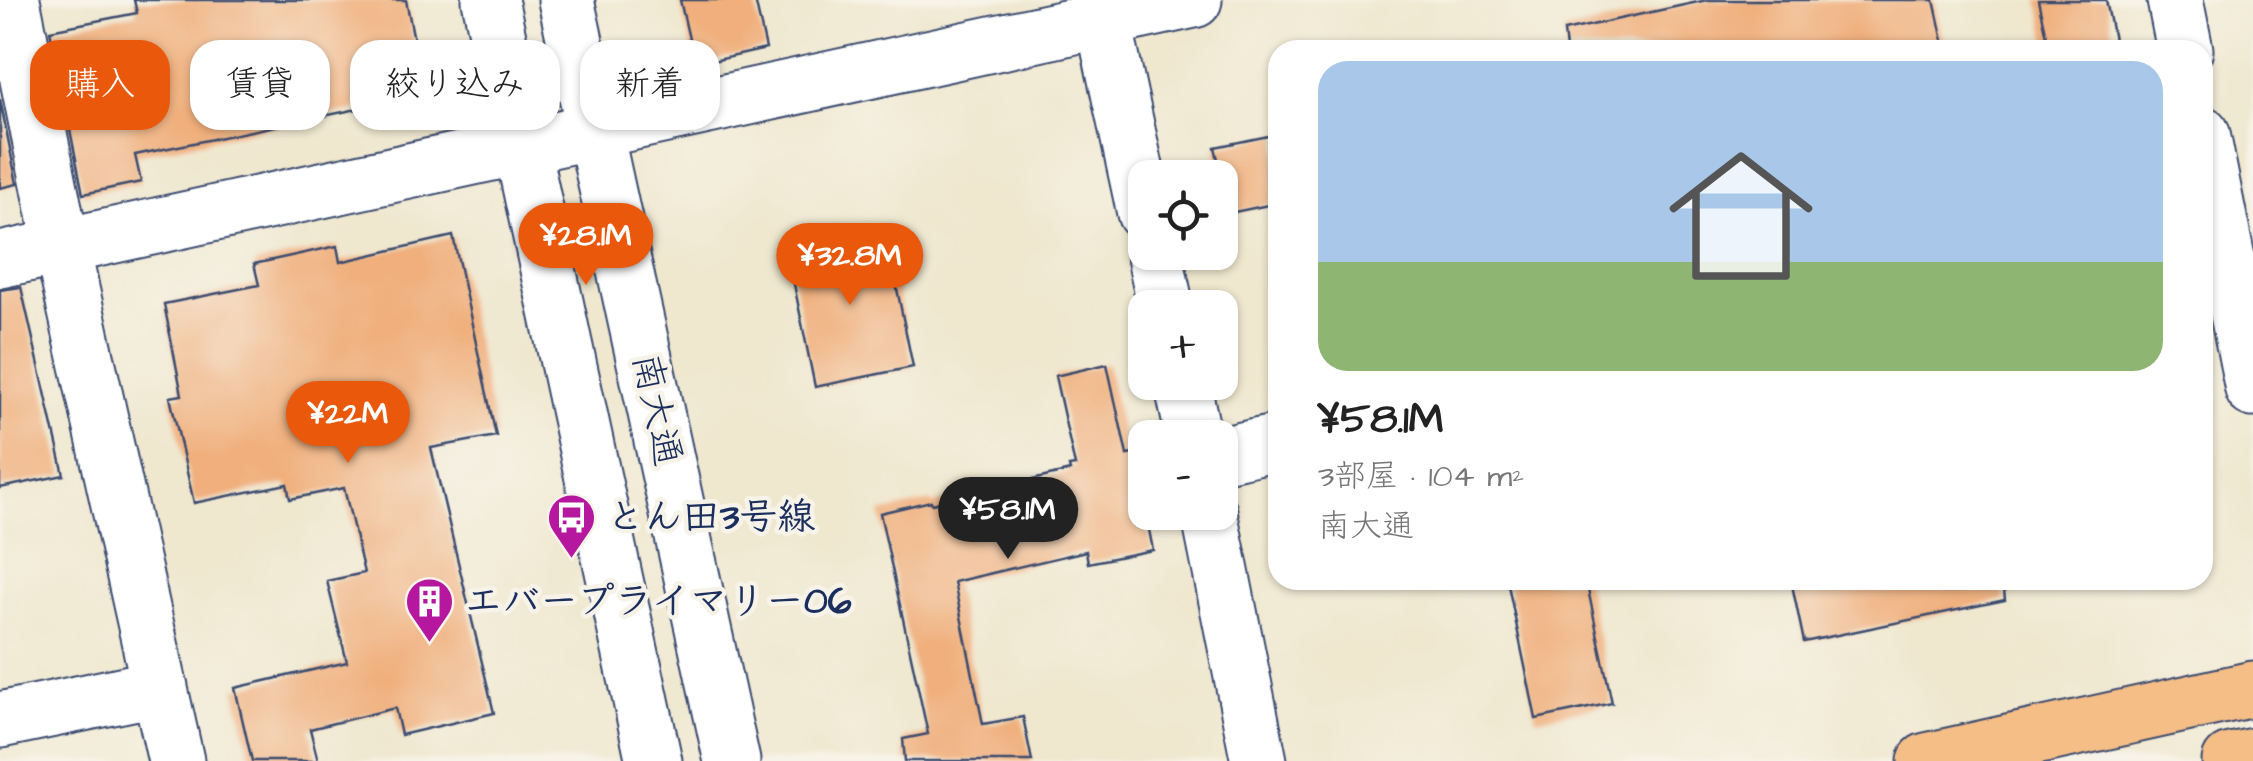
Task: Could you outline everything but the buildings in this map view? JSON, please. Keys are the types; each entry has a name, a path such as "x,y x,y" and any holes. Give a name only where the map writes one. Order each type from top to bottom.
{"main road":[{"path":"1926,761 2253,689"},
{"path":"2230,761 2253,756"}],"street":[{"path":"12,0 62,248 176,761"},
{"name":"南大通","path":"490,0 654,761"},
{"name":"南大通","path":"566,0 580,65"},
{"path":"720,100 1101,10 1194,0"},
{"path":"2175,0 2183,40"},
{"path":"1101,10 1134,160"},
{"path":"0,260 594,130"},
{"name":"南大通","path":"594,130 732,761"},
{"path":"2213,235 2253,389"},
{"path":"1238,451 1268,444"},
{"path":"1214,530 1259,761"},
{"path":"0,720 160,687"}],"place":[{"name":"とん田3号線","path":"571,560"},
{"name":"エバープライマリー06","path":"429,644"}]}
